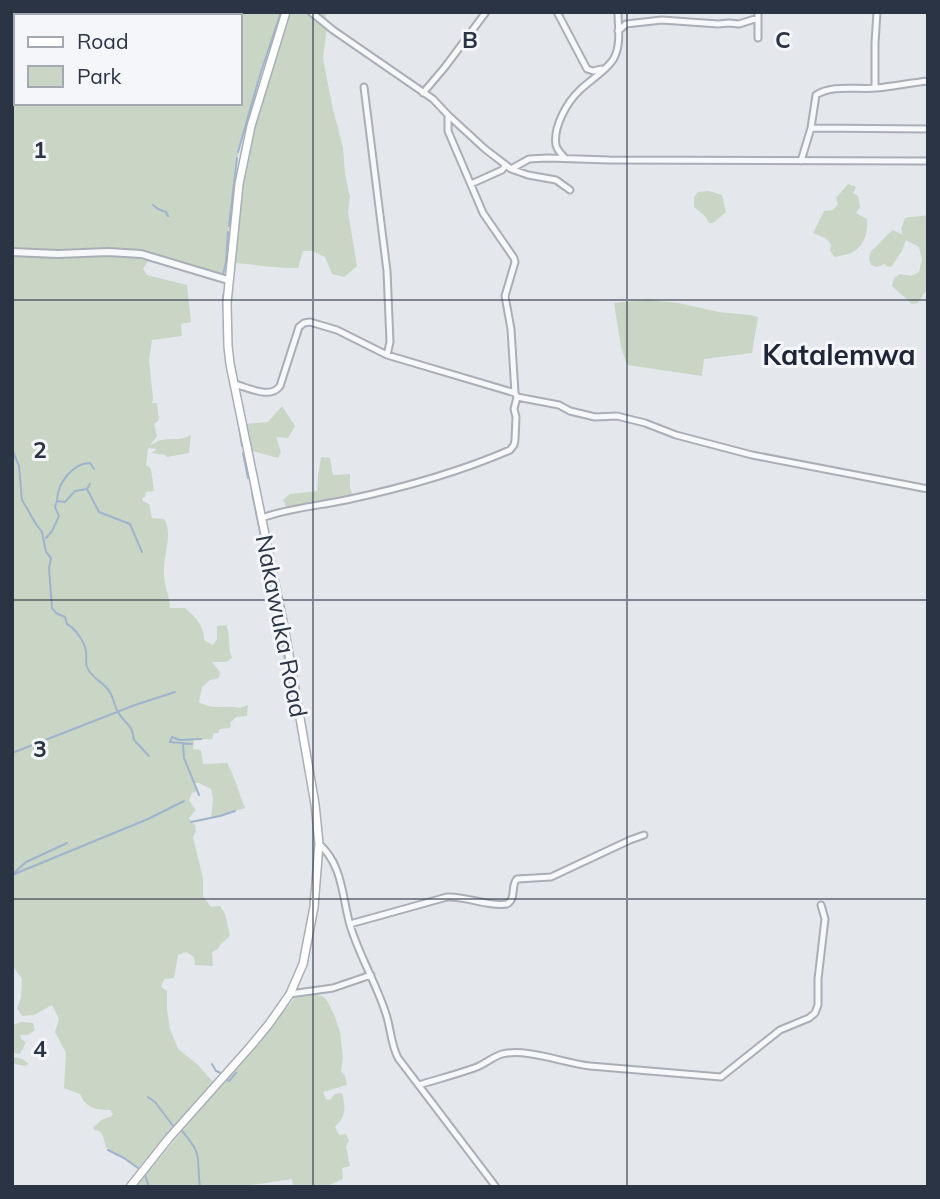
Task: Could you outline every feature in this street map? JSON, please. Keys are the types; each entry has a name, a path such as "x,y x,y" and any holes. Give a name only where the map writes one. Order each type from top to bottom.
{"main road":[{"name":"Nakawuka Road","path":"130,1187 256,1040 289,994 297,979 307,946 317,881 319,844 315,804 228,345 228,280 239,184 251,126 286,12"}],"street":[{"path":"311,12 433,99 508,167 528,175 556,180 570,190"},
{"path":"422,93 486,12"},
{"path":"557,12 587,69 604,69"},
{"path":"875,88 877,12"},
{"path":"618,15 626,24"},
{"path":"551,158 557,149 556,131 563,113 577,93 614,60 618,48 618,15"},
{"path":"618,31 626,24 662,20 739,24 758,15 758,38"},
{"path":"802,161 816,95 834,89 875,88 928,81"},
{"path":"364,87 387,271 390,342 387,355"},
{"path":"261,518 426,481 510,450 514,445 516,395 511,329 505,296 516,262 483,213 448,131 448,115"},
{"path":"811,128 928,129"},
{"path":"557,149 565,159"},
{"path":"471,184 529,159 928,162"},
{"path":"12,252 141,254 228,280"},
{"path":"234,384 262,392 277,391 281,386 299,327 307,322 337,330 387,355 516,395 559,405 570,411 595,417 617,416 752,455 927,490"},
{"path":"350,924 447,897 495,905 507,904 512,898 517,879 551,877 645,835"},
{"path":"319,844 327,851 339,875 350,924 363,963 371,975 386,1014 392,1046 406,1070 496,1187"},
{"path":"419,1085 489,1062 500,1054 547,1057 590,1066 721,1077 780,1030 815,1013 818,1005 818,979 825,919 821,905"},
{"path":"289,994 333,988 371,975"}],"green space":[{"path":"12,12 281,12 237,158 223,275 172,262 151,253 12,249"},
{"path":"289,12 327,12 325,18 319,20 327,27 323,58 343,148 350,197 348,212 357,266 344,277 332,274 325,257 312,251 303,251 298,268 236,263 234,260 245,165 261,96"},
{"path":"848,184 856,187 853,193 858,196 860,207 856,213 867,219 867,229 862,243 855,251 834,257 830,250 831,244 813,233 824,211 833,210 838,204 836,198"},
{"path":"709,191 722,195 726,212 713,223 709,223 694,207 694,197 698,192"},
{"path":"928,215 928,291 918,303 912,304 892,286 894,278 900,274 911,276 919,272 922,259 919,247 906,240 891,267 885,264 877,267 871,265 869,258 871,251 893,230 903,235 901,229 905,218"},
{"path":"12,255 116,256 137,259 148,261 143,269 147,275 187,285 191,322 181,324 182,336 152,340 149,360 152,403 157,403 159,420 154,424 157,436 150,445 161,440 180,439 191,435 189,453 167,457 152,453 157,449 148,448 146,465 151,469 154,491 146,492 142,498 149,504 152,518 164,519 167,524 164,574 170,608 185,608 201,626 204,640 213,645 217,639 217,626 226,625 232,658 226,662 212,662 220,672 219,678 210,680 202,687 199,702 214,707 240,708 248,705 247,716 236,717 230,728 220,729 218,733 214,733 212,739 194,740 193,749 201,750 203,764 227,763 245,808 211,818 211,789 199,783 195,783 197,791 192,793 189,800 196,810 189,818 195,825 196,832 193,837 203,878 203,896 211,907 220,906 225,914 230,936 212,952 213,966 195,965 194,957 186,952 178,955 174,978 164,979 161,987 167,991 170,1029 178,1049 197,1064 214,1083 138,1168 108,1150 102,1134 94,1130 93,1127 113,1114 110,1110 92,1107 80,1094 64,1088 66,1053 55,1032 59,1019 52,1005 34,1015 22,1016 17,1008 21,998 22,979 12,965"},
{"path":"648,300 758,317 752,353 704,359 702,376 627,365 621,347 614,303"},
{"path":"282,406 295,426 288,438 276,437 281,452 278,458 249,450 244,424 268,422"},
{"path":"321,457 330,458 333,475 350,474 350,488 354,498 287,509 283,500 290,494 317,491"},
{"path":"315,995 326,999 340,1032 343,1058 341,1071 347,1085 323,1092 326,1099 330,1100 335,1094 342,1093 343,1115 335,1127 339,1135 346,1134 349,1141 346,1146 350,1166 342,1168 343,1179 325,1187 293,1187 292,1179 238,1187 135,1187 295,998"},
{"path":"33,1023 35,1030 28,1035 20,1035 26,1042 20,1054 14,1053 14,1057 29,1064 24,1066 12,1063 12,1025"}],"waterway":[{"path":"238,152 281,12"},
{"path":"229,226 237,158"},
{"path":"153,205 168,216"},
{"path":"223,275 228,232"},
{"path":"223,295 223,307"},
{"path":"234,364 236,374"},
{"path":"233,395 235,408"},
{"path":"238,420 242,446"},
{"path":"12,449 19,466 22,500 42,532 46,552 51,558 49,568 52,608 65,617 67,624 79,635 85,647 86,665 93,676 109,690 118,712 132,730 134,740 149,756"},
{"path":"243,453 248,478"},
{"path":"57,499 63,481 72,470 90,463 94,469"},
{"path":"46,538 59,516 55,507 57,501 65,502 75,491 87,489 90,484"},
{"path":"87,489 99,512 130,524 142,552"},
{"path":"252,493 261,537"},
{"path":"262,542 270,586"},
{"path":"271,592 283,648"},
{"path":"284,654 288,681"},
{"path":"289,688 293,705"},
{"path":"12,753 175,692"},
{"path":"192,744 170,742 172,737 180,740 201,739"},
{"path":"183,744 184,758 199,795"},
{"path":"12,875 148,819 184,801"},
{"path":"191,822 235,811"},
{"path":"14,873 26,862 67,843"},
{"path":"212,1064 216,1071 221,1073"},
{"path":"226,1079 229,1081 236,1073"},
{"path":"148,1097 174,1127"},
{"path":"182,1131 196,1152 200,1187"},
{"path":"108,1150 138,1168"},
{"path":"145,1175 149,1187"}],"district":[{"name":"Katalemwa","path":"839,354"}]}
